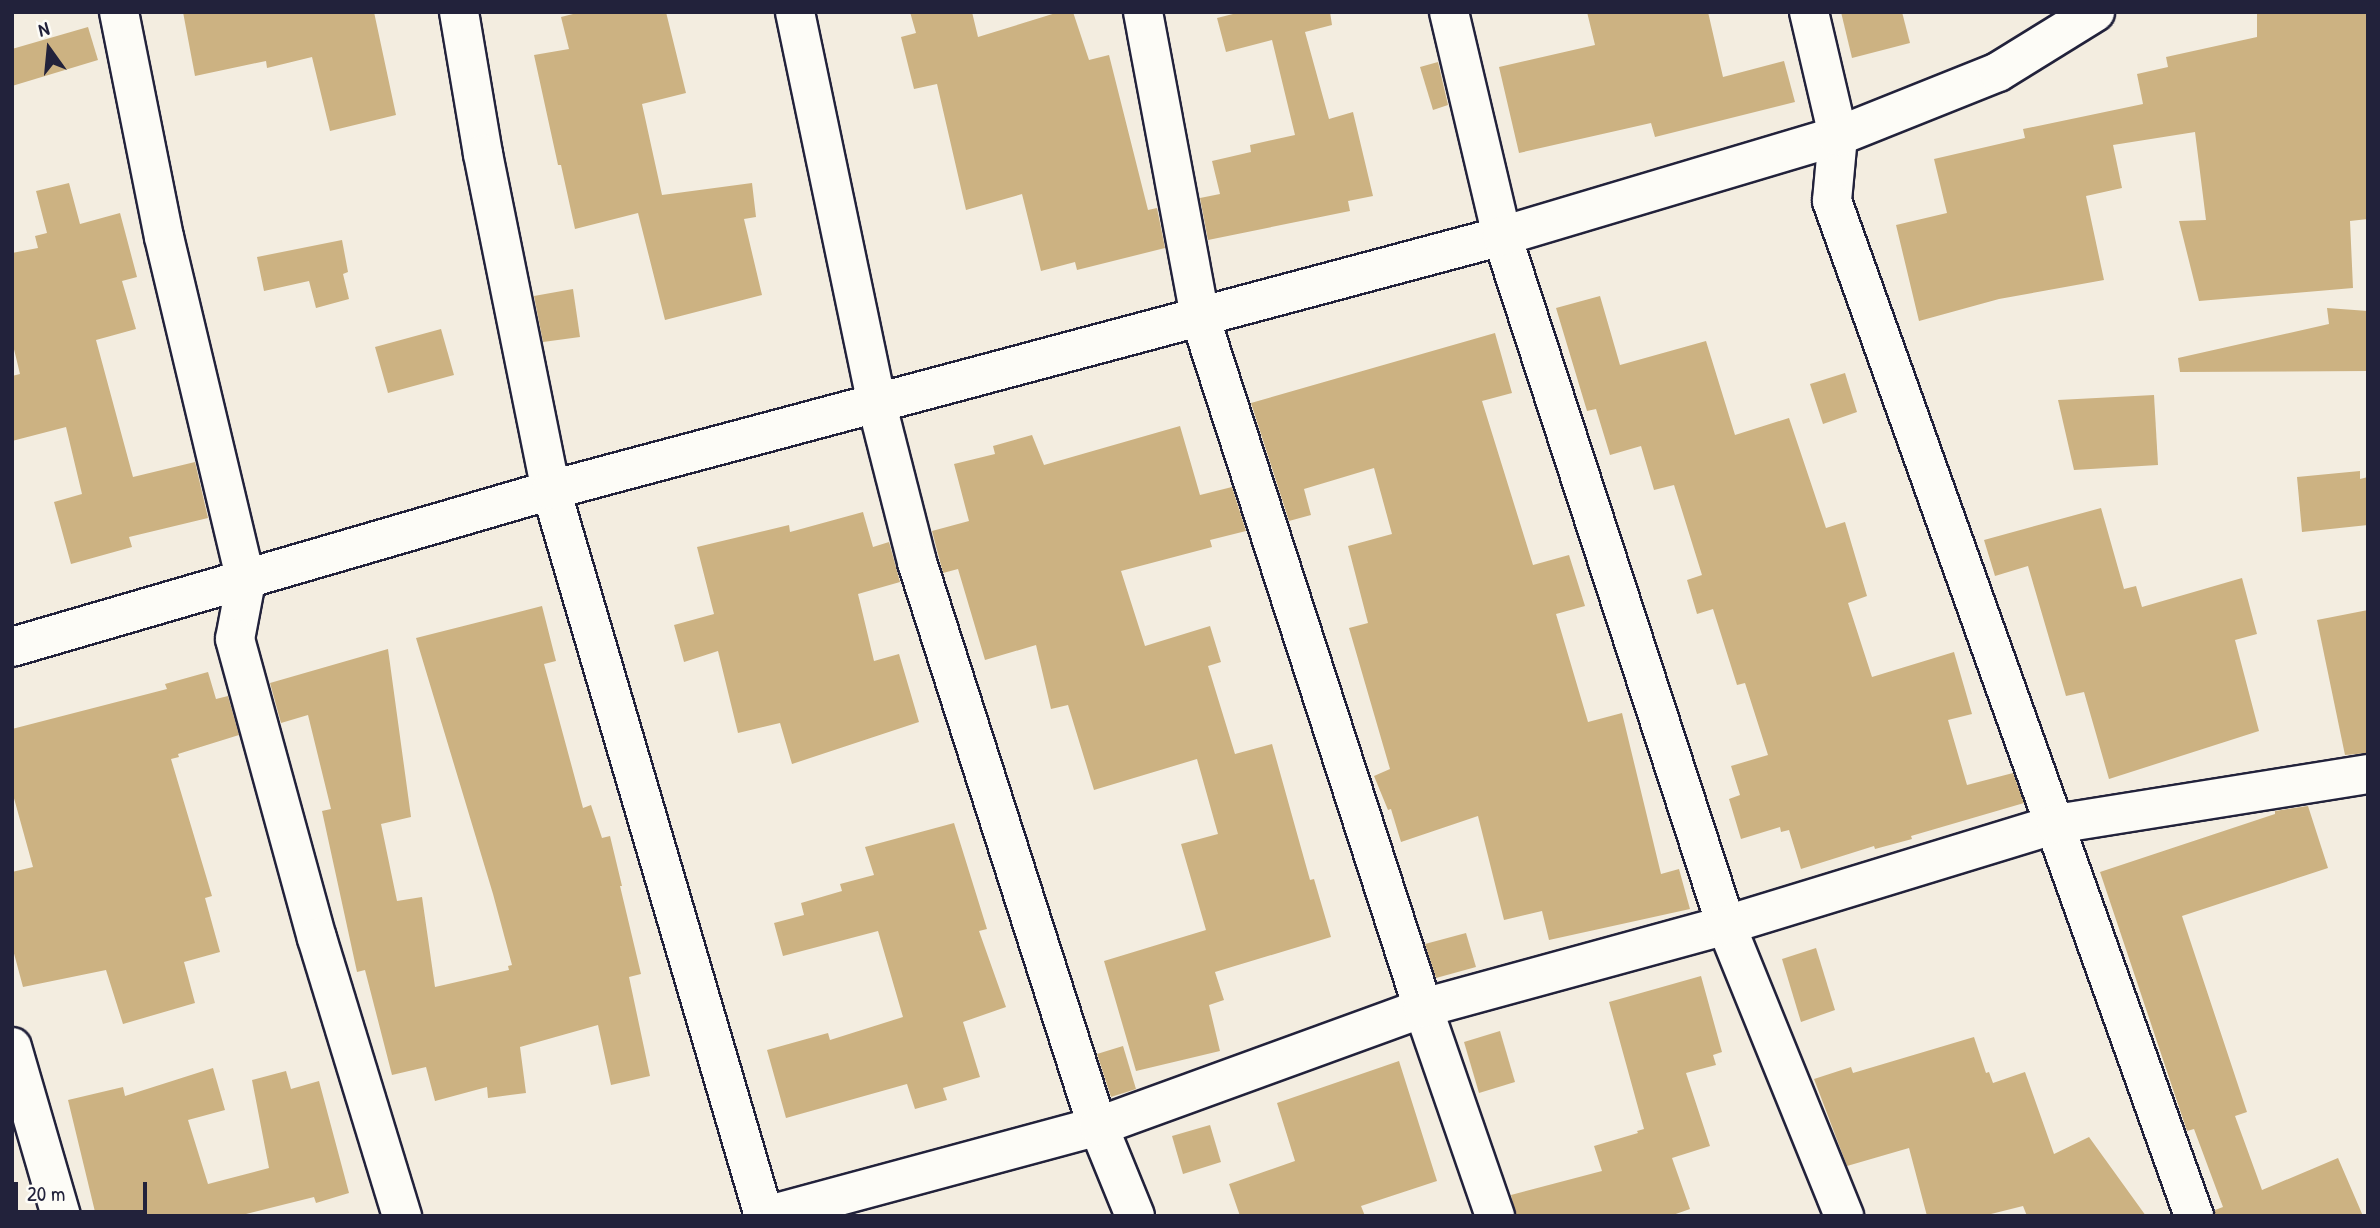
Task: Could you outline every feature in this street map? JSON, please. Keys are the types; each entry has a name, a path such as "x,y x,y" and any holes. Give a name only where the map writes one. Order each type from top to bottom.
{"street":[{"path":"119,12 164,237 206,402 246,581 235,639 317,938 402,1216"},
{"path":"459,12 483,154 551,490 765,1216 1099,1126 1423,1008 1726,925 2056,824 2368,774"},
{"path":"795,12 877,405 917,562 1002,835 1099,1126 1135,1216"},
{"path":"1143,12 1199,317 1423,1008 1494,1216"},
{"path":"1449,12 1502,236 1726,925 1844,1216"},
{"path":"1809,12 1838,136 1832,201 2194,1216"},
{"path":"12,647 551,490 1502,236 1838,136 1998,72 2095,12"},
{"path":"12,1047 61,1216"}],"building":[{"path":"183,12 374,12 396,115 330,131 312,57 267,68 266,61 195,76"},
{"path":"581,12 666,12 686,93 642,104 662,195 752,183 756,217 744,219 762,295 665,320 638,213 575,229 534,55 569,49 561,17"},
{"path":"910,12 972,12 978,37 1059,12 1073,12 1089,60 1109,55 1148,210 1157,208 1165,248 1077,270 1075,262 1041,271 1022,194 966,210 937,84 914,89 901,37 916,33"},
{"path":"1241,12 1330,12 1332,25 1305,32 1329,119 1353,112 1373,196 1348,201 1350,211 1208,240 1200,198 1220,194 1212,161 1251,152 1250,145 1295,135 1272,40 1226,52 1217,18"},
{"path":"1587,12 1708,12 1723,77 1784,61 1795,102 1655,137 1651,123 1519,153 1499,67 1595,45"},
{"path":"1841,12 1902,12 1910,43 1852,58"},
{"path":"2257,12 2368,12 2368,219 2350,221 2353,288 2199,301 2179,221 2206,220 2195,132 2113,145 2122,188 2086,196 2104,280 1999,299 1919,321 1896,225 1947,213 1934,159 2025,138 2023,129 2143,104 2137,74 2168,67 2166,57 2257,37"},
{"path":"88,27 98,60 12,86 12,49"},
{"path":"1438,62 1448,105 1433,110 1420,67"},
{"path":"69,183 80,224 120,213 137,277 122,281 136,329 96,340 133,477 195,462 208,518 129,537 132,547 71,564 54,502 82,494 66,427 12,441 12,376 20,374 12,341 12,253 38,248 35,236 47,233 36,191"},
{"path":"342,240 348,272 343,274 349,299 316,308 309,281 264,291 257,257"},
{"path":"573,289 580,337 543,342 534,296"},
{"path":"1600,296 1620,365 1706,341 1735,435 1789,418 1826,528 1845,522 1867,596 1848,603 1872,677 1954,652 1972,714 1948,720 1967,785 2013,773 2024,803 1911,836 1912,839 1875,849 1874,846 1801,869 1789,830 1781,832 1780,827 1741,839 1729,799 1740,795 1731,766 1768,755 1745,683 1737,685 1713,609 1697,614 1687,580 1702,575 1674,485 1654,490 1641,446 1610,455 1596,409 1587,411 1556,308"},
{"path":"2327,308 2368,311 2368,371 2180,372 2178,358 2329,324"},
{"path":"441,329 454,375 388,393 375,347"},
{"path":"1495,333 1512,393 1482,401 1533,565 1569,555 1585,606 1556,614 1588,722 1622,713 1661,874 1679,869 1690,909 1549,940 1542,911 1504,920 1478,816 1401,842 1391,809 1388,810 1374,776 1390,769 1349,628 1368,623 1348,546 1392,534 1374,468 1304,489 1311,515 1289,521 1251,403"},
{"path":"1845,373 1857,412 1823,424 1810,384"},
{"path":"2154,395 2158,465 2074,470 2058,400"},
{"path":"1180,426 1200,495 1232,487 1246,531 1210,540 1212,547 1121,571 1145,646 1210,626 1221,662 1208,666 1235,754 1272,744 1310,880 1314,879 1331,937 1215,972 1224,1000 1209,1005 1220,1051 1136,1071 1104,961 1206,930 1181,844 1218,834 1197,759 1094,790 1068,705 1051,709 1036,645 985,660 958,569 943,573 932,531 969,521 954,464 995,454 993,446 1032,435 1044,465"},
{"path":"2360,471 2360,479 2368,477 2368,525 2302,532 2297,477"},
{"path":"2101,508 2124,589 2136,586 2142,607 2242,578 2257,634 2235,640 2259,731 2109,779 2084,692 2066,696 2028,566 1995,576 1984,540"},
{"path":"863,512 873,547 889,542 900,582 858,594 874,661 899,654 919,722 792,764 780,723 738,733 718,651 684,662 674,625 714,614 697,547 789,525 790,532"},
{"path":"542,606 556,661 544,664 583,808 591,805 602,838 610,836 622,886 641,974 629,977 650,1076 611,1085 598,1025 520,1047 526,1093 488,1098 487,1087 435,1101 426,1067 392,1075 365,970 357,972 322,811 331,809 308,715 281,723 270,683 388,649 411,817 381,824 397,901 422,897 435,987 509,970 508,966 512,965 493,894 416,638"},
{"path":"2368,610 2368,753 2345,755 2317,620"},
{"path":"208,672 216,699 228,696 239,735 178,754 179,757 171,759 212,896 205,898 220,952 184,962 195,1003 123,1024 106,970 23,987 12,946 12,872 33,867 12,791 12,729 167,689 165,684"},
{"path":"2308,806 2328,868 2182,916 2247,1112 2235,1116 2262,1190 2338,1158 2363,1216 2215,1216 2215,1210 2223,1207 2194,1129 2187,1131 2100,872 2275,814 2275,811"},
{"path":"954,823 987,929 979,931 1006,1007 963,1022 980,1077 943,1088 947,1100 915,1109 907,1084 786,1118 767,1050 828,1033 830,1040 903,1017 878,931 783,956 774,923 804,915 801,903 842,891 840,884 874,875 865,847"},
{"path":"1466,933 1476,967 1436,978 1425,944"},
{"path":"1816,948 1835,1010 1801,1022 1782,959"},
{"path":"1701,976 1722,1052 1713,1055 1716,1065 1686,1073 1710,1146 1672,1158 1690,1209 1670,1216 1516,1216 1511,1195 1602,1171 1594,1146 1644,1129 1609,1002"},
{"path":"1500,1031 1515,1082 1479,1093 1464,1042"},
{"path":"1974,1037 1986,1073 1989,1072 1993,1083 2025,1072 2054,1154 2089,1137 2146,1216 2027,1216 2023,1206 1983,1216 1927,1216 1909,1148 1847,1166 1814,1079 1851,1067 1853,1073"},
{"path":"1123,1046 1136,1089 1111,1097 1097,1054"},
{"path":"1399,1061 1437,1181 1361,1206 1365,1216 1240,1216 1229,1184 1295,1161 1277,1103"},
{"path":"213,1068 225,1110 188,1120 208,1184 269,1168 252,1080 286,1071 291,1089 319,1081 349,1193 316,1203 314,1197 238,1216 96,1216 68,1100 123,1087 125,1096"},
{"path":"1210,1125 1221,1162 1183,1174 1172,1136"}]}
